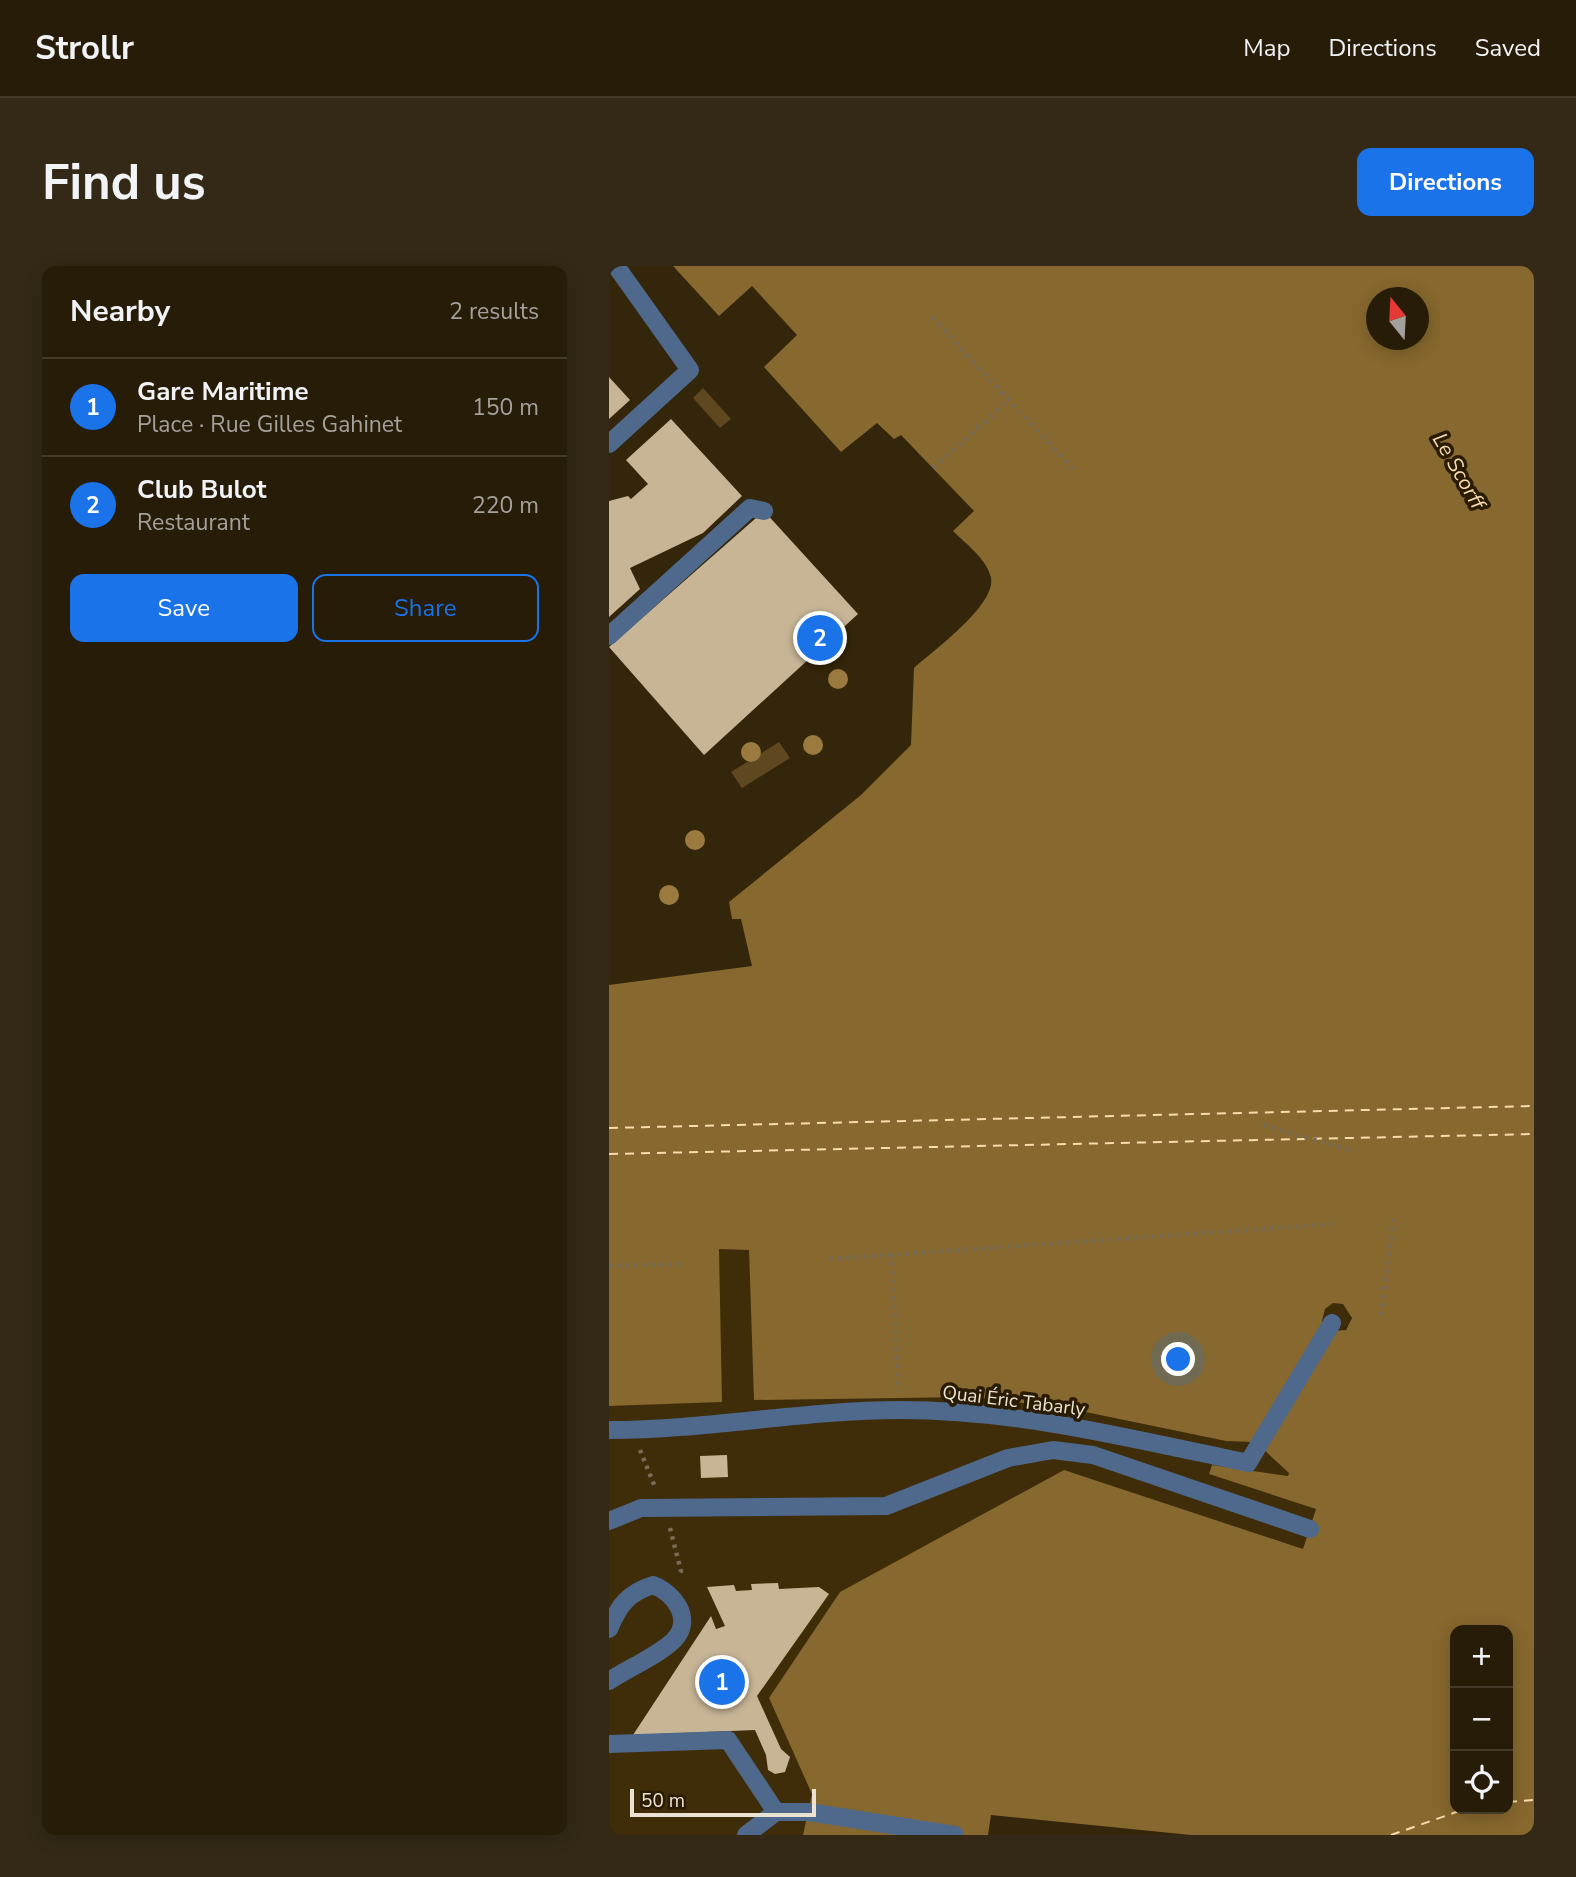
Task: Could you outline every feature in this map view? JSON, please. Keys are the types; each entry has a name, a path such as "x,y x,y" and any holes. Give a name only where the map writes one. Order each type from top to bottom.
{"street":[{"path":"609,444 691,370 616,266"},
{"path":"609,636 750,508 764,511"},
{"name":"Quai Éric Tabarly","path":"609,1430 899,1410 959,1411 1036,1421 1248,1463 1332,1324"},
{"path":"609,1521 641,1508 886,1506 1008,1458 1053,1450 1093,1455 1310,1530"},
{"path":"609,1629 618,1609 633,1591 653,1585 674,1597 681,1611 681,1627 674,1640 609,1681"},
{"path":"609,1744 728,1740 776,1812"},
{"path":"746,1835 776,1812 808,1812 955,1835"}],"path":[{"path":"932,317 1073,469"},
{"path":"933,468 1009,400"},
{"path":"1264,1125 1352,1151"},
{"path":"1381,1315 1394,1217"},
{"path":"829,1259 1334,1224"},
{"path":"892,1254 899,1410"},
{"path":"609,1266 686,1264"}],"shaded area":[{"path":"703,388 731,419 720,428 693,398"},
{"path":"779,742 790,758 742,788 731,772"},
{"path":"719,1249 749,1250 754,1400 972,1397 1066,1408 1226,1441 1251,1442 1322,1321 1325,1309 1333,1303 1343,1304 1351,1313 1350,1324 1339,1332 1262,1447 1289,1473 1288,1476 1209,1473 1316,1509 1303,1549 1064,1470 769,1698 812,1794 803,1835 609,1835 609,1406 721,1402"}],"water":[{"name":"Le Scorff","path":"673,266 1534,266 1534,1835 803,1835 812,1794 769,1698 840,1592 1064,1470 1303,1549 1316,1509 1209,1474 1212,1465 1288,1476 1289,1473 1262,1448 1332,1331 1346,1330 1352,1318 1343,1304 1333,1303 1325,1309 1322,1321 1325,1327 1251,1442 1226,1441 1066,1408 972,1397 754,1400 749,1250 719,1249 722,1402 609,1406 609,985 752,966 741,919 732,919 729,902 861,795 911,745 914,668 974,614 990,589 991,578 985,564 953,531 974,511 901,435 894,439 877,423 841,452 764,367 797,335 752,286 719,316"}],"pier":[{"path":"991,1815 1191,1835 988,1835"}],"building":[{"path":"609,377 630,400 609,419"},
{"path":"671,419 742,496 703,533 630,568 640,589 609,617 609,501 628,496 631,499 648,484 626,460"},
{"path":"764,511 858,614 704,755 609,647"},
{"path":"727,1455 728,1477 701,1478 700,1456"},
{"path":"778,1583 779,1589 819,1587 829,1594 757,1696 781,1749 790,1757 785,1772 775,1774 768,1770 766,1755 755,1730 633,1735 711,1616 716,1629 725,1626 707,1587 734,1585 736,1591 752,1590 751,1584"}],"ferry route":[{"path":"609,1128 1534,1106"},
{"path":"609,1154 1534,1134"},
{"path":"1513,1802 1534,1800"},
{"path":"1391,1835 1451,1814"}],"place":[{"name":"Club Bulot","path":"820,638"},
{"name":"Gare Maritime","path":"722,1682"}]}
